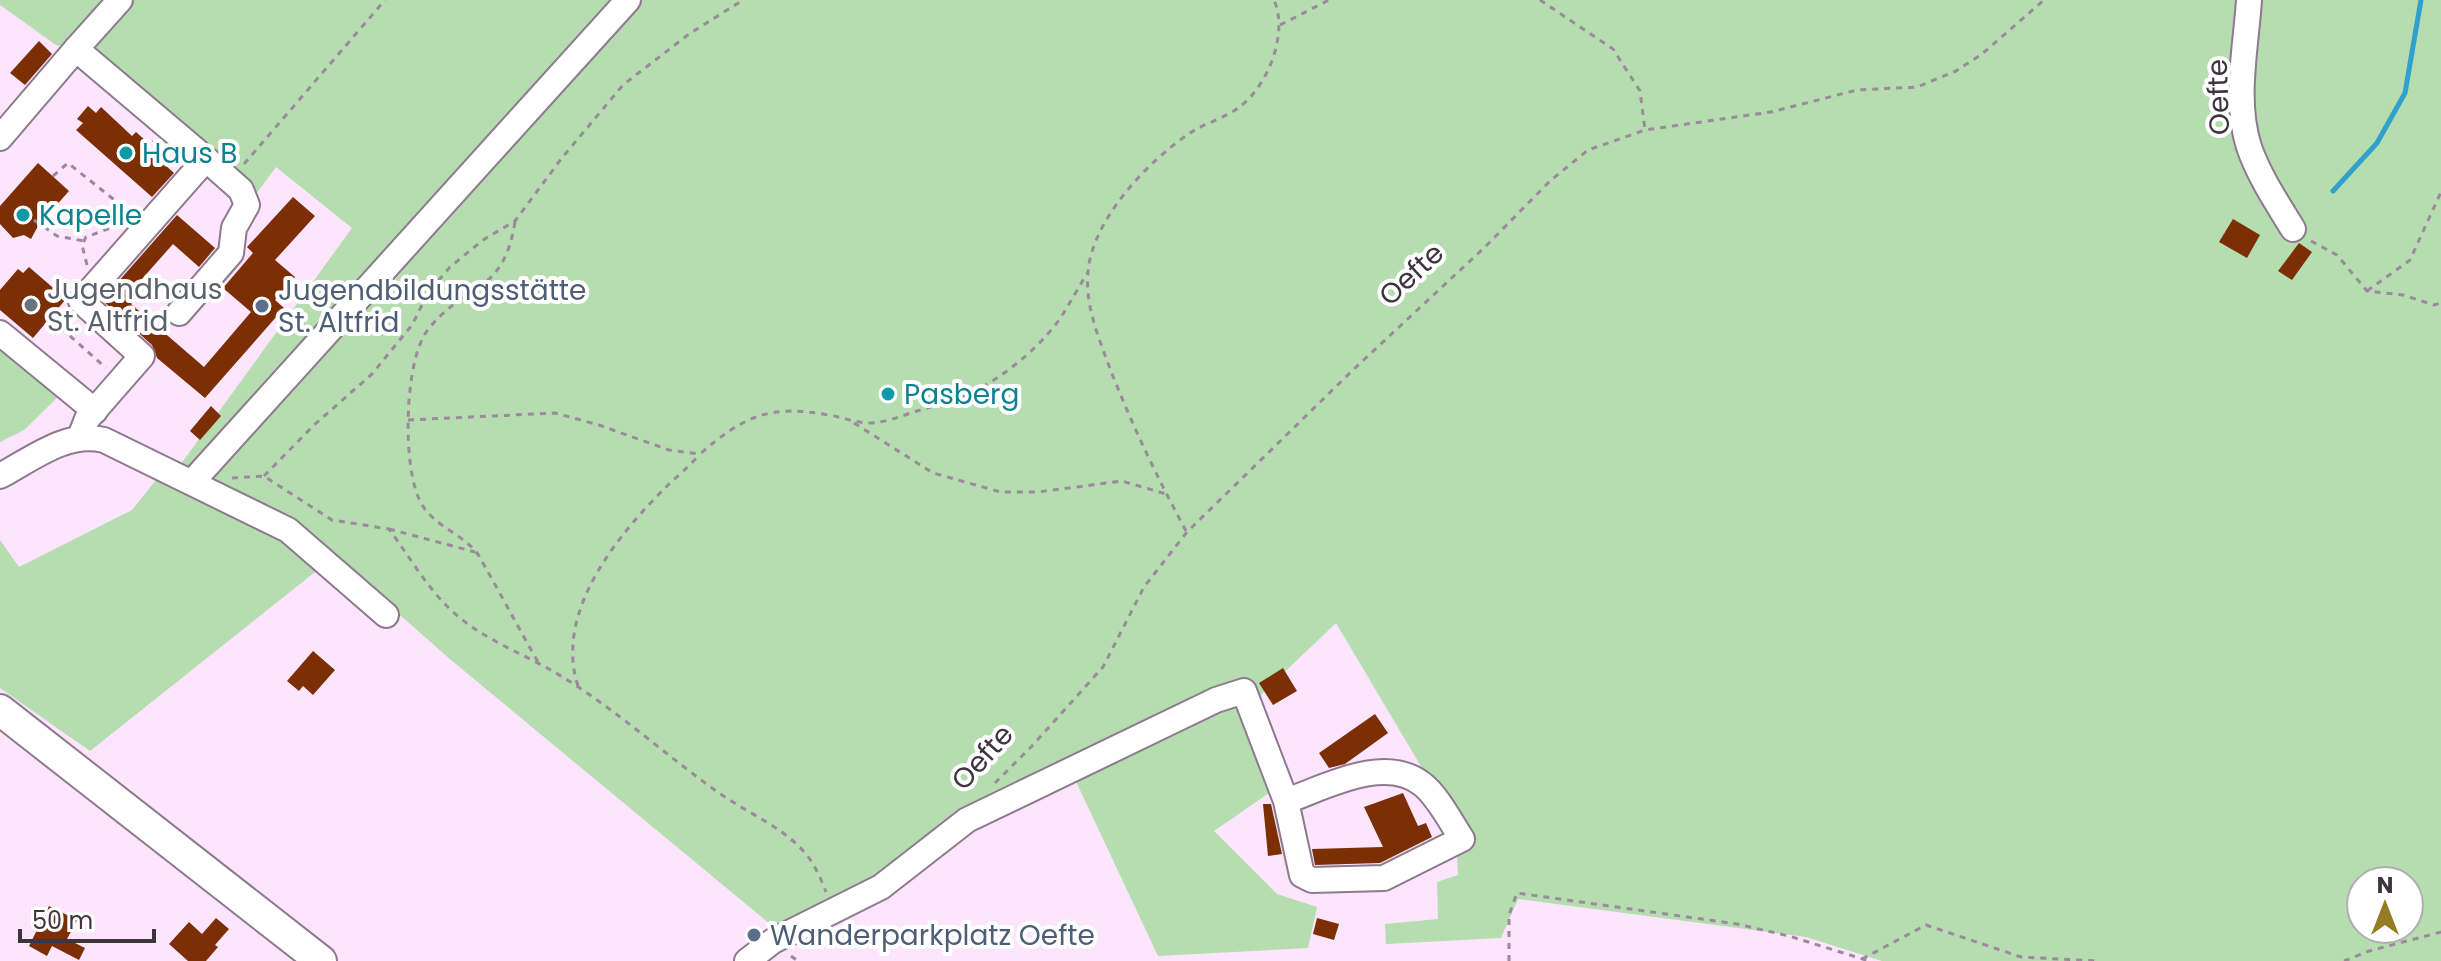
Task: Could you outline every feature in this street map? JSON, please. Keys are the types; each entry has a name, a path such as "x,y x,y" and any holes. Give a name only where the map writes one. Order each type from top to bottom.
{"main road":[{"path":"0,710 321,961"}],"street":[{"path":"0,138 120,0"},
{"path":"193,481 628,0"},
{"name":"Oefte","path":"2249,0 2242,82 2249,147 2273,197 2293,229"},
{"path":"76,49 245,196 247,205 234,228 231,253 179,313"},
{"path":"80,437 87,419 142,356 81,301 143,223 206,159"},
{"path":"0,333 107,396"},
{"path":"0,476 80,437 104,440 288,530 386,615"},
{"name":"Oefte","path":"747,961 773,941 881,887 967,820 1216,700 1244,691 1286,801"},
{"path":"1392,771 1422,783 1462,839 1384,878 1312,880 1302,875 1286,801 1364,775 1392,771"}],"path":[{"path":"230,180 385,0"},
{"path":"477,552 389,529 332,520 264,476 313,426 372,374 412,325 428,293 450,267 483,240 515,221 561,159 623,85 689,34 743,0"},
{"path":"851,421 891,421 927,407 957,400 976,391 1033,348 1056,324 1088,272 1098,237 1126,192 1147,168 1190,132 1239,108 1257,90 1269,66 1280,25 1274,0"},
{"path":"1280,25 1329,0"},
{"path":"1540,0 1613,49 1640,91 1645,130"},
{"name":"Oefte","path":"988,790 1103,667 1144,587 1187,532 1550,181 1588,150 1645,130 1771,112 1857,90 1917,87 1956,71 1982,54 2044,0"},
{"path":"53,176 68,163 143,223"},
{"path":"2367,291 2410,260 2441,192"},
{"path":"34,220 57,236 84,241"},
{"path":"515,221 505,261 491,280 447,310 424,334 409,393 408,420 412,473 420,502 435,521 477,552 540,666"},
{"path":"97,282 88,271 82,245 86,237 99,231 143,223"},
{"path":"2293,229 2337,255 2367,291 2403,295 2434,305 2441,303"},
{"path":"1088,272 1092,321 1129,420 1187,532"},
{"path":"52,320 107,396"},
{"path":"578,688 572,668 572,644 587,591 622,538 664,490 722,435 755,417 789,409 832,415 851,421 933,473 1001,492 1038,492 1122,481 1166,494"},
{"path":"408,420 555,413 669,450 700,454"},
{"path":"389,529 438,597 473,628 578,688 721,794 785,834 807,855 820,876 830,911"},
{"path":"1509,961 1509,915 1517,893 1737,924 1789,936 1869,961"},
{"path":"1862,959 1926,925 2021,957 2097,961"},
{"path":"2344,961 2369,951 2441,932"}],"green space":[{"path":"0,0 2441,0 2441,961 1882,961 1806,937 1518,899 1501,938 1386,944 1385,924 1438,919 1437,882 1458,875 1457,856 1470,849 1336,623 1246,709 1272,791 1214,831 1277,894 1317,907 1308,948 1158,956 1072,773 776,929 451,660 334,557 90,751 0,688 0,540 19,567 132,510 160,475 178,468 352,228 276,167 256,194 96,51 56,45 0,5"},
{"path":"0,344 62,393 24,430 0,442"}],"building":[{"path":"39,41 52,54 25,85 10,73"},
{"name":"Haus B","path":"88,106 96,113 101,107 132,136 136,132 146,141 143,145 174,173 152,197 76,130 83,123 77,119"},
{"path":"38,163 69,191 38,226 31,239 24,235 13,238 0,224 0,206"},
{"name":"Jugendbildungsstätte St. Altfrid","path":"293,197 315,216 275,260 295,277 275,300 284,308 205,398 157,358 152,345 102,300 177,215 215,248 199,267 173,244 133,289 139,294 131,304 204,367 251,312 223,288 253,253 247,247"},
{"path":"2233,219 2260,235 2247,258 2219,242"},
{"path":"2299,243 2312,252 2292,280 2278,271"},
{"name":"Jugendhaus St. Altfrid","path":"29,267 66,299 33,338 0,310 0,290 18,269 23,273"},
{"path":"211,406 221,416 200,440 190,431"},
{"path":"313,651 335,670 313,695 303,686 299,691 287,681"},
{"path":"1283,668 1297,691 1273,705 1259,683"},
{"path":"1375,714 1388,733 1345,764 1329,768 1319,753"},
{"path":"1403,793 1418,826 1426,823 1432,837 1380,863 1315,865 1312,849 1383,847 1364,807"},
{"path":"1263,804 1271,804 1282,854 1268,856"},
{"path":"49,906 77,920 67,939 85,948 79,960 52,946 47,956 29,946"},
{"path":"216,918 229,929 206,961 188,961 169,944 189,922 202,934"},
{"path":"1317,918 1339,924 1334,940 1313,934"}],"waterway":[{"path":"2333,191 2377,143 2405,93 2421,0"}],"place":[{"name":"Haus B","path":"126,153"},
{"name":"Kapelle","path":"23,215"},
{"name":"Jugendhaus St. Altfrid","path":"31,305"},
{"name":"Jugendbildungsstätte St. Altfrid","path":"262,306"},
{"name":"Pasberg","path":"888,394"},
{"name":"Wanderparkplatz Oefte","path":"754,935"}]}
